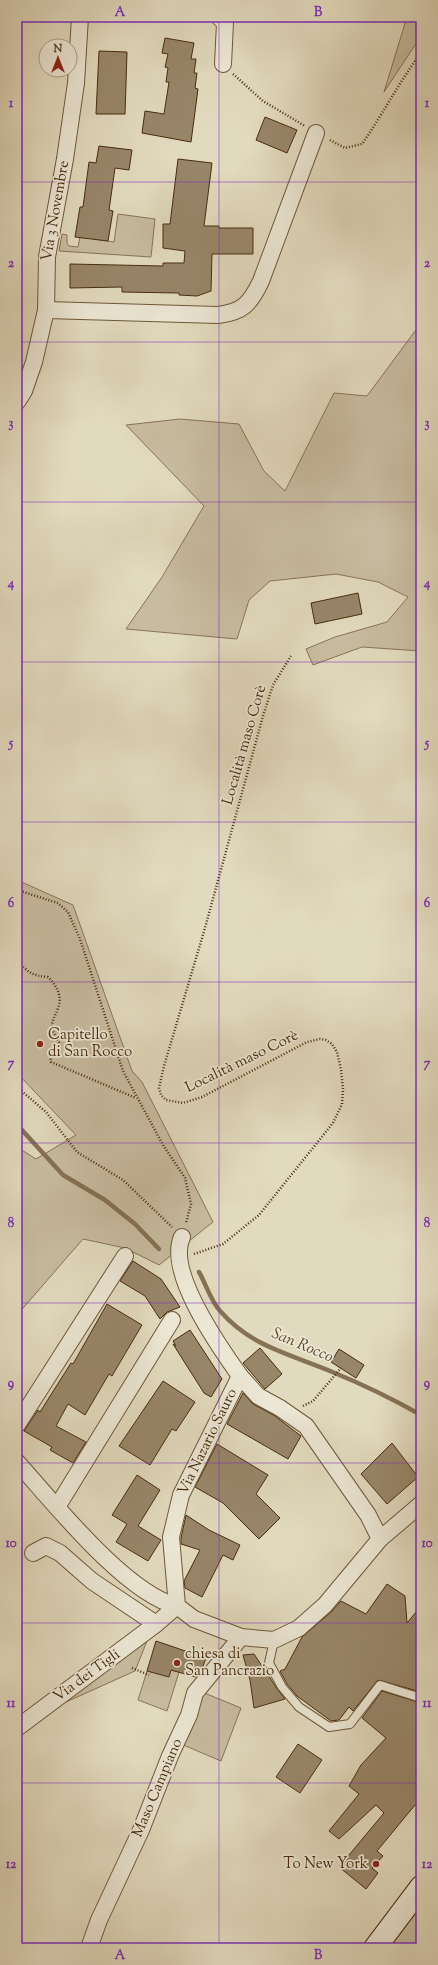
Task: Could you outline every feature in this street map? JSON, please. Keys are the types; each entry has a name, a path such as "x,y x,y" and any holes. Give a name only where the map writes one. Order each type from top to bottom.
{"main road":[{"path":"377,1947 421,1887"}],"street":[{"name":"Via 3 Novembre","path":"17,402 24,391 34,362 46,310 47,257 65,159 76,83 80,17"},
{"path":"219,17 225,23 223,64"},
{"path":"46,310 218,316 232,314 242,309 256,293 316,133"},
{"path":"182,1238 180,1243 180,1259 185,1285 208,1326 240,1376"},
{"path":"17,1426 125,1256"},
{"path":"57,1507 172,1320"},
{"name":"Via Nazario Sauro","path":"177,1606 171,1538 181,1495 240,1376 258,1396 306,1426 368,1515 380,1539"},
{"path":"17,1462 97,1549 132,1581 165,1603 177,1606 194,1619 240,1637 274,1640 299,1628 325,1604 380,1539 421,1504"},
{"path":"33,1553 46,1546 60,1553 92,1581 156,1624 177,1606"},
{"name":"Via dei Tigli","path":"17,1728 156,1624"},
{"name":"Maso Campiano","path":"89,1948 99,1920 141,1830 170,1756 189,1715 195,1693 240,1637"}],"lane":[{"path":"274,1640 269,1663 282,1687 299,1707 330,1727 350,1724 380,1685 421,1698"}],"path":[{"path":"223,64 263,101 316,133 345,148 362,144 385,111 405,75 421,53"},
{"name":"Località maso Corè","path":"180,1259 223,1244 259,1215 333,1123 342,1104 343,1089 341,1068 336,1052 332,1044 326,1040 320,1039 308,1042 202,1097 183,1103 166,1100 161,1095 159,1088 164,1066 205,928 263,716 273,685 291,656"},
{"path":"17,890 58,903 68,912 80,939 123,1071 163,1145 185,1178 191,1204 182,1238"},
{"path":"17,960 27,973 38,977 48,977 56,985 59,994 59,1008 54,1016 52,1025 60,1046 50,1056 51,1062 137,1098"},
{"path":"17,1087 46,1112 77,1152 123,1180 168,1222 182,1238"},
{"path":"289,1414 313,1401 341,1368"},
{"path":"132,1668 149,1676"}],"shaded area":[{"path":"407,17 421,17 421,36 384,92"},
{"path":"118,214 155,219 151,257 59,251 62,234 67,235 67,243 69,246 78,247 80,237 114,242"},
{"path":"421,323 421,651 362,647 313,665 306,649 335,637 387,622 408,597 378,582 336,574 270,581 249,600 237,639 126,629 162,577 204,506 126,425 180,419 239,424 264,471 285,491 334,393 367,396"},
{"path":"17,880 73,905 132,1071 142,1082 213,1222 159,1265 125,1248 83,1239 17,1315 17,1147 36,1159 76,1135 17,1073"},
{"path":"149,1636 135,1671 55,1707"},
{"path":"171,1670 179,1672 167,1711 138,1700 147,1671"},
{"path":"202,1692 241,1708 221,1761 181,1744"},
{"path":"421,1901 421,1948 388,1948"}],"building":[{"path":"165,38 194,43 191,59 196,59 194,73 197,73 195,88 198,89 191,142 142,133 145,111 164,114 169,82 166,82 168,68 165,67 168,54 162,53"},
{"path":"99,51 127,52 125,114 96,114"},
{"path":"265,117 297,130 287,153 256,140"},
{"path":"99,146 132,150 129,170 115,168 109,210 113,211 108,241 75,237 80,207 83,207 89,162 96,163"},
{"path":"178,159 212,163 204,226 219,226 219,228 253,228 253,254 212,254 211,291 197,296 179,295 179,293 122,292 122,287 70,288 70,264 163,266 163,263 184,263 185,251 163,248 163,224 170,224"},
{"path":"358,593 362,614 315,624 311,603"},
{"path":"133,1261 161,1279 180,1307 167,1312 160,1319 145,1296 120,1281"},
{"path":"107,1304 142,1325 112,1376 109,1374 85,1415 68,1404 56,1426 86,1442 73,1463 50,1450 52,1447 24,1431 38,1410 40,1412 71,1363 73,1364"},
{"path":"190,1330 222,1379 211,1397 204,1393 173,1344 176,1346 173,1341"},
{"path":"260,1348 282,1374 265,1389 243,1363"},
{"path":"339,1349 364,1365 356,1378 331,1362"},
{"path":"163,1381 195,1402 176,1431 172,1429 150,1465 119,1446"},
{"path":"243,1393 253,1404 275,1416 301,1436 288,1459 227,1424"},
{"path":"392,1443 418,1477 387,1504 361,1474"},
{"path":"217,1444 268,1475 256,1494 280,1518 259,1539 223,1503 195,1487"},
{"path":"137,1475 160,1490 138,1526 161,1540 148,1561 116,1542 127,1524 112,1515"},
{"path":"186,1515 209,1530 240,1545 233,1560 223,1555 202,1597 185,1588 184,1581 200,1550 181,1544"},
{"path":"387,1584 405,1596 407,1623 421,1606 421,1692 378,1680 353,1711 349,1707 339,1720 331,1721 297,1696 287,1684 280,1671 285,1669 302,1637 331,1612 341,1601 366,1614"},
{"name":"chiesa di San Pancrazio","path":"156,1641 206,1658 202,1669 196,1677 171,1670 169,1677 147,1671"},
{"path":"254,1654 285,1699 254,1708 250,1680 243,1655"},
{"path":"382,1691 421,1703 421,1803 415,1805 377,1851 383,1856 372,1868 378,1873 366,1889 339,1867 384,1813 376,1805 339,1839 329,1831 359,1794 349,1786 361,1765 386,1738 362,1718"},
{"path":"298,1744 322,1760 300,1793 276,1777"}],"waterway":[{"name":"San Rocco","path":"17,1127 21,1129 63,1175 105,1200 135,1224 159,1249"},
{"name":"San Rocco","path":"199,1272 217,1308 245,1334 272,1348 365,1386 421,1415"}],"place":[{"name":"Capitello di San Rocco","path":"40,1044"},
{"name":"chiesa di San Pancrazio","path":"177,1663"},
{"name":"To New York","path":"376,1864"}]}
